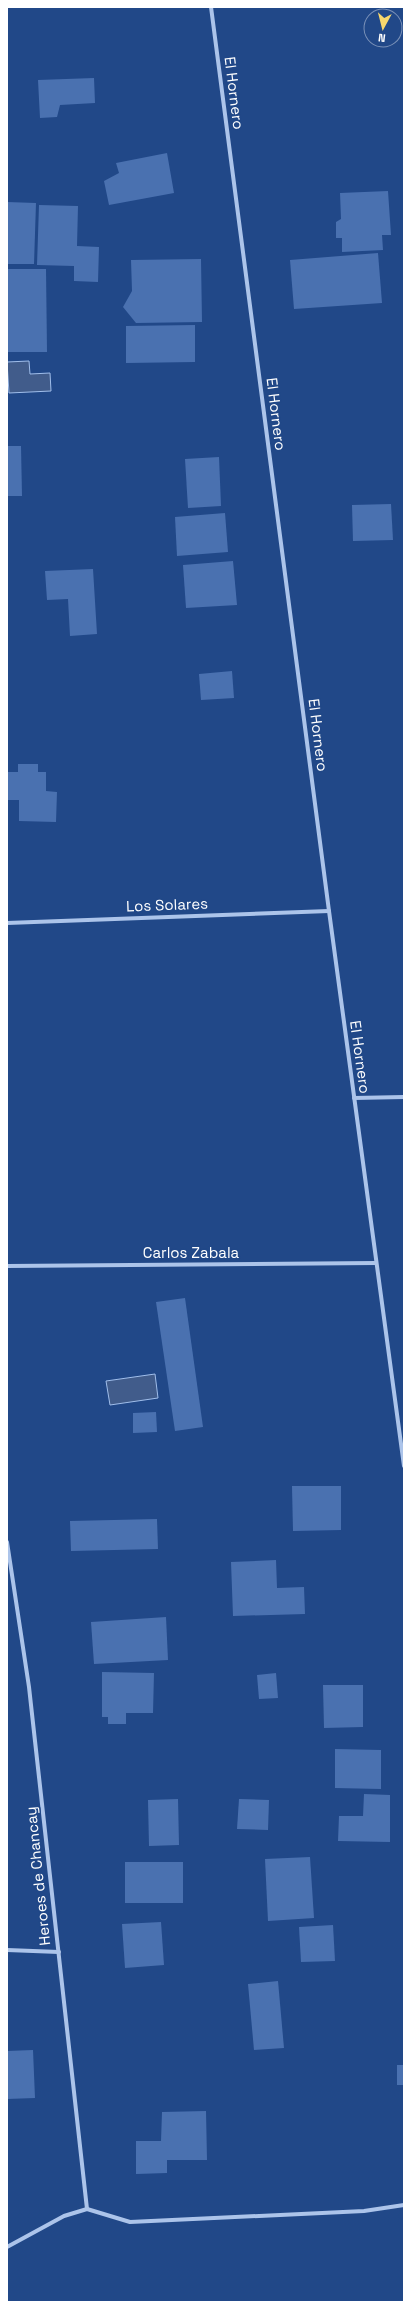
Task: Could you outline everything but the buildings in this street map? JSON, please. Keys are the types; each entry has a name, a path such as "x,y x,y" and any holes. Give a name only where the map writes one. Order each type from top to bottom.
{"street":[{"name":"El Hornero","path":"211,7 329,911 404,1466"},
{"name":"Los Solares","path":"7,923 329,911"},
{"path":"354,1098 404,1097"},
{"name":"Carlos Zabala","path":"7,1266 376,1263"},
{"name":"Heroes de Chancay","path":"7,1542 29,1687 87,2209"},
{"path":"7,1950 59,1952"},
{"path":"7,2247 37,2229 64,2216 87,2209 130,2222 364,2211 404,2205"}],"water":[{"path":"29,361 30,374 50,373 51,391 9,393 7,362"},
{"path":"155,1374 158,1398 110,1405 106,1381"}]}
